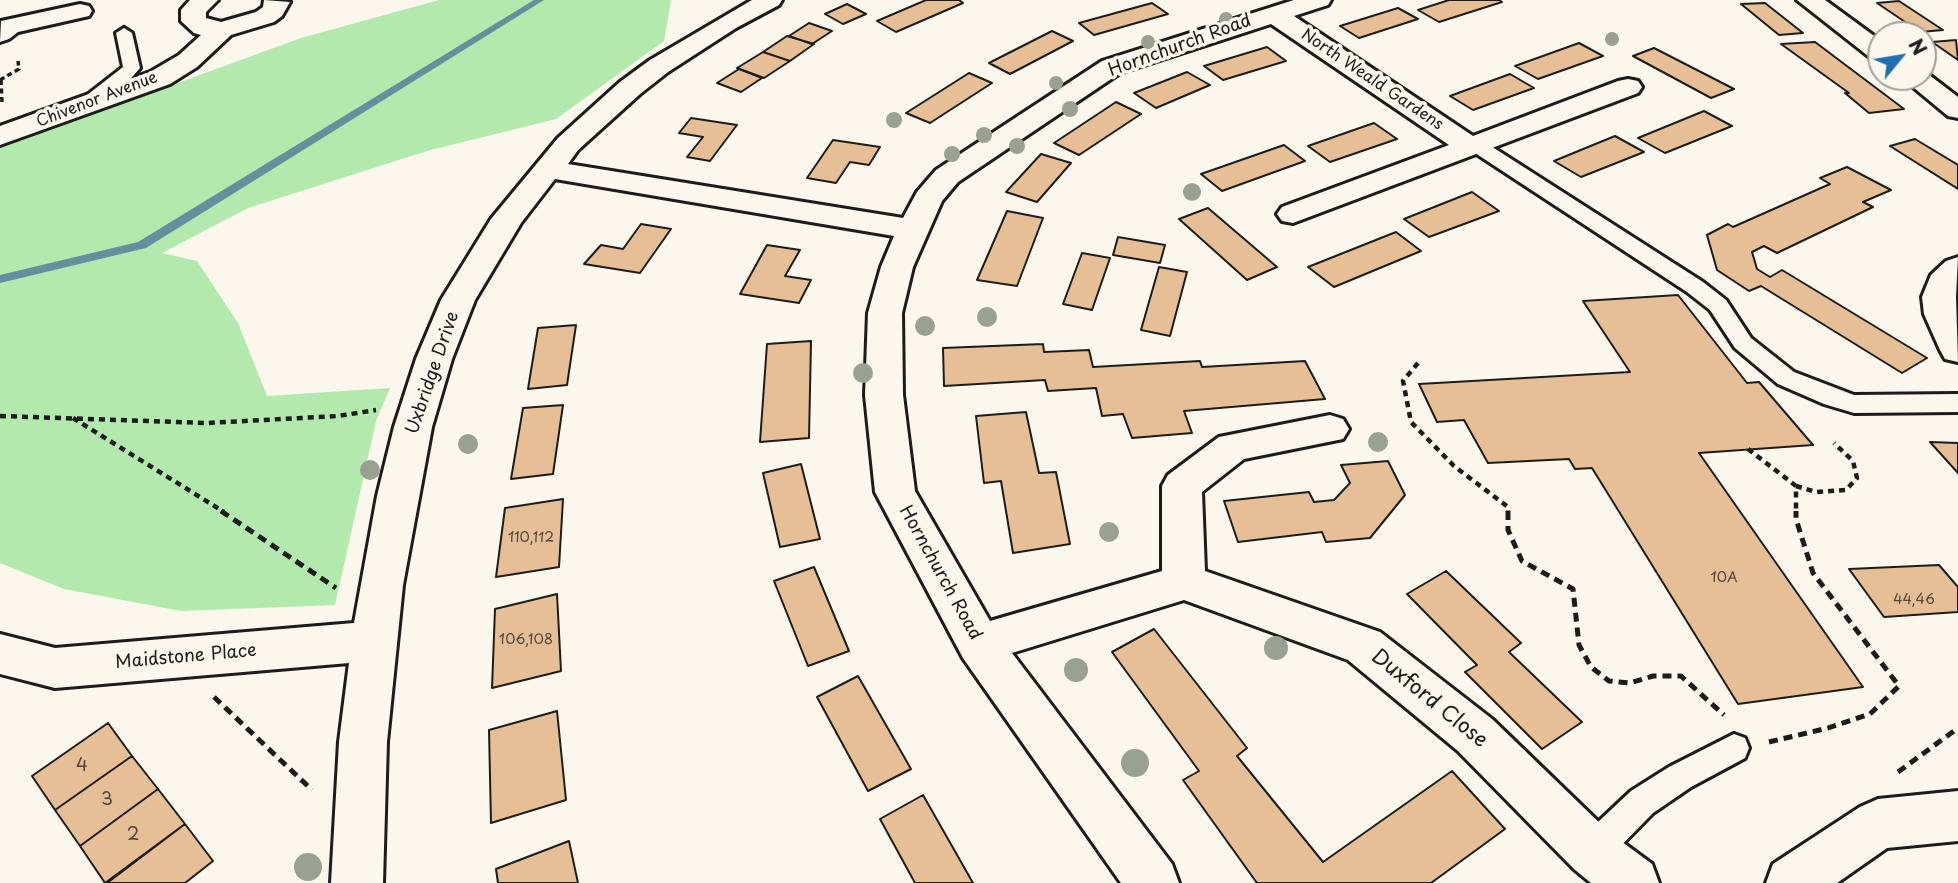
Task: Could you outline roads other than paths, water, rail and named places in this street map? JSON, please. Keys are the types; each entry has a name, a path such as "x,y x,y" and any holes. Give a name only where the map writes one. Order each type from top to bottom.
{"street":[{"path":"206,0 193,10 194,21 203,27 222,30 265,17 273,11 278,2 276,0"},
{"name":"Uxbridge Drive","path":"357,883 363,742 375,629 397,496 420,402 446,328 471,276 507,219 568,144 630,88 694,43 770,0"},
{"name":"Hornchurch Road","path":"1153,883 979,644 895,492 884,395 885,313 897,267 912,229 928,200 947,176 1111,67 1319,0"},
{"path":"1809,0 1867,43"},
{"path":"0,34 10,26 80,11"},
{"name":"North Weald Gardens","path":"1272,13 1474,146"},
{"name":"Chivenor Avenue","path":"0,136 160,78 188,61 222,30"},
{"name":"North Weald Gardens","path":"1293,214 1628,87"},
{"path":"1933,91 1958,110"},
{"path":"546,169 912,229"},
{"path":"1958,268 1942,283 1940,297 1941,314 1958,350"},
{"path":"979,644 1184,582 1182,486 1233,447 1330,429"},
{"name":"Duxford Close","path":"1184,582 1364,646 1475,734 1592,850 1633,883"},
{"name":"Maidstone Place","path":"0,654 55,668 173,658 375,629"},
{"path":"1792,883 1878,824 1958,816"}],"lane":[{"path":"81,108 132,68 124,33"},
{"path":"1474,146 1695,287 1718,305 1743,343 1786,378 1832,398 1854,404 1958,403"},
{"path":"1592,850 1642,802 1680,777 1745,746"}],"waterway":[{"path":"0,279 142,245 540,0"}]}
